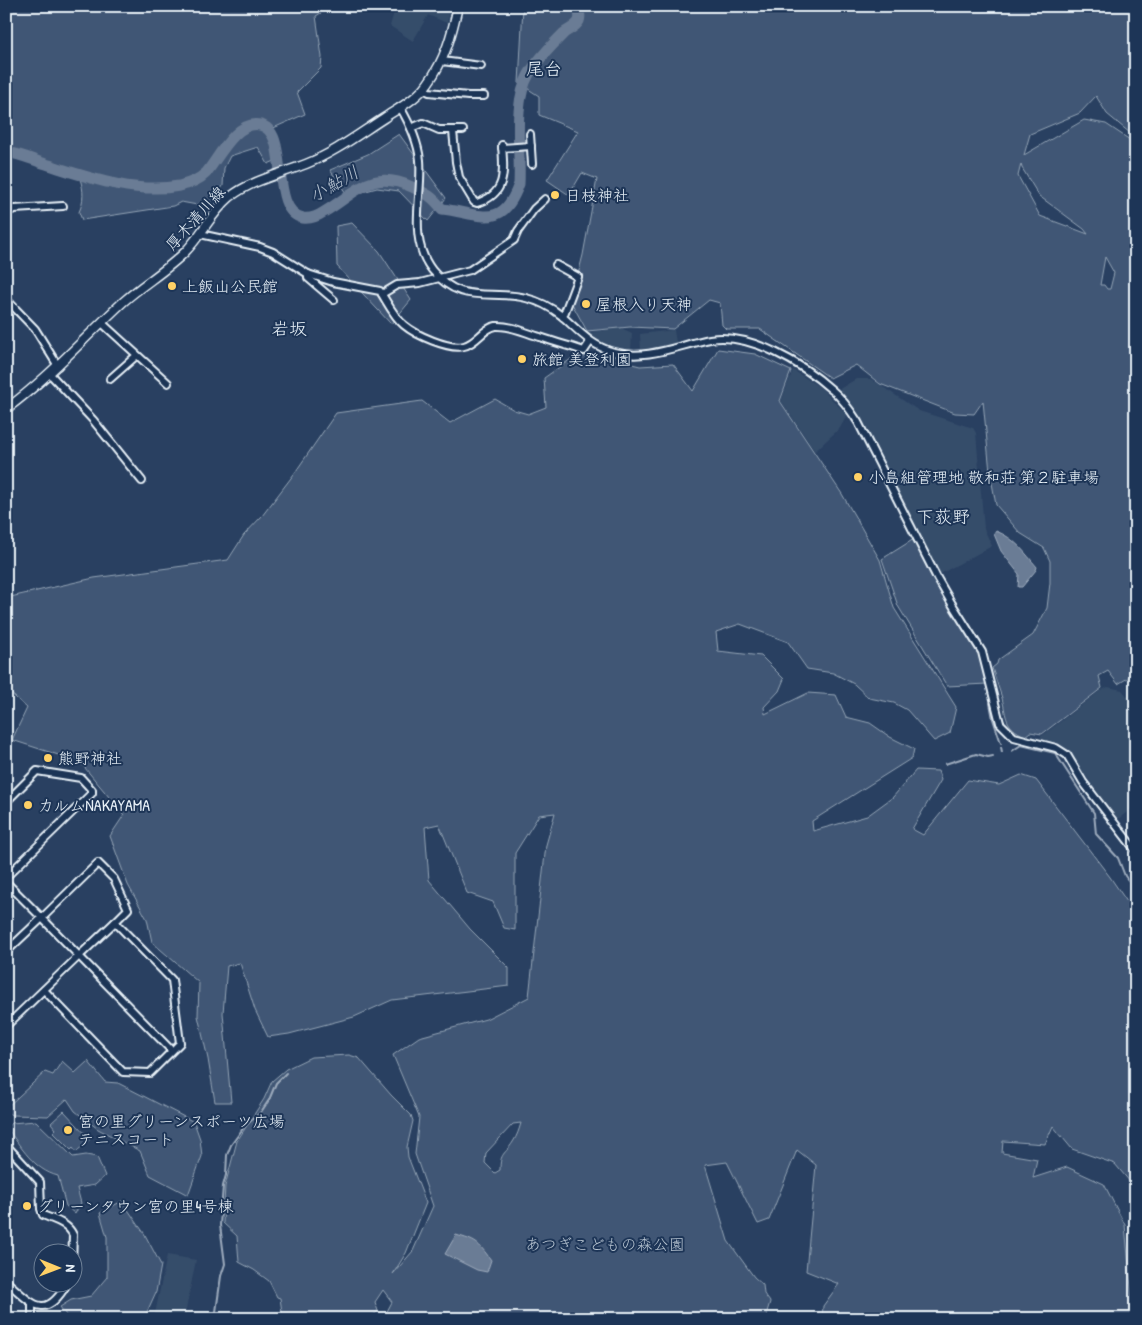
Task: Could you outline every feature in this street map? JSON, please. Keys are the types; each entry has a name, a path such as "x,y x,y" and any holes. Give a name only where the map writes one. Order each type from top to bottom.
{"main road":[{"path":"442,61 458,6"},
{"name":"厚木清川線","path":"6,409 50,374 126,300 185,253 219,207 232,196 244,188 267,178 316,160 400,108 426,86 442,61"}],"street":[{"path":"442,61 481,66"},
{"path":"426,86 429,92 484,96"},
{"path":"400,108 411,128 419,153 418,233 422,253 432,270 451,286 465,293 510,295 529,299 547,306 563,317 590,342 614,352 630,355 651,353 718,338 747,341 774,352 806,370 833,390 858,422 942,586 982,652 1000,723 1014,737 1056,748 1067,755 1084,782 1136,851"},
{"path":"416,118 422,123 438,130 463,130"},
{"path":"411,128 422,123"},
{"path":"453,131 459,177 474,202 477,203 486,201 496,193 501,185 503,147 530,146"},
{"path":"530,134 532,164"},
{"path":"382,294 397,285 420,283 470,270 514,240 518,231 534,209 545,199"},
{"path":"6,213 14,209 63,206"},
{"path":"200,234 246,242 268,249 308,274 333,282 380,291 405,326 434,341 452,346 463,346 472,343 486,331 496,326 505,326 584,351 590,342"},
{"path":"556,265 578,277 563,317"},
{"path":"308,274 308,278 334,300"},
{"path":"6,298 35,329 58,366"},
{"path":"102,323 136,356 168,383"},
{"path":"110,379 136,356"},
{"path":"50,374 93,420 142,481"},
{"path":"6,802 38,771 81,778 92,790 92,793 6,877"},
{"path":"6,952 98,863 114,880 128,910 6,1026"},
{"path":"6,882 172,1051"},
{"path":"44,990 123,1072 150,1073 180,1043 172,980 116,922"},
{"path":"6,1145 41,1184 41,1209 43,1215 62,1223 72,1231 73,1242"},
{"path":"6,1281 32,1303 39,1306 49,1305 62,1292"},
{"path":"32,1303 32,1319"}],"shaded area":[{"path":"396,6 451,6 447,23 428,15 413,41 390,26"},
{"path":"621,328 632,333 631,351 604,345 585,333"},
{"path":"674,330 676,343 641,351 640,334"},
{"path":"793,370 821,388 847,415 840,428 815,451 781,401"},
{"path":"856,379 871,379 919,411 973,428 976,433 984,529 992,546 940,574 858,413 838,390"},
{"path":"996,531 1014,542 1037,567 1022,587 1018,587 1019,574 1001,551 994,534"},
{"path":"1108,687 1122,690 1136,707 1136,805 1117,820 1070,753 1057,744 1038,739 1100,691"},
{"path":"456,1235 476,1243 483,1249 491,1260 487,1272 477,1270 445,1254"},
{"path":"167,1255 196,1260 184,1319 154,1319"}],"green space":[{"path":"6,6 321,6 321,13 316,16 322,57 321,68 297,92 305,114 269,130 277,160 268,164 258,147 230,156 224,168 223,186 208,207 181,202 173,206 82,220 79,212 83,196 80,179 52,170 41,160 6,151"},
{"path":"523,6 1136,6 1136,138 1107,114 1096,96 1080,113 1030,134 1024,155 1084,120 1106,124 1136,144 1136,673 1118,684 1108,671 1099,676 1102,688 1042,734 1030,732 1025,736 1010,725 992,668 997,664 998,660 1033,635 1047,608 1050,561 1044,548 1020,533 996,505 990,472 983,401 974,414 955,413 880,384 856,365 830,378 760,329 726,329 722,325 720,303 709,300 673,329 630,327 587,331 571,302 583,255 597,179 582,173 569,195 547,180 578,131 539,115 539,96 519,83","holes":["1021,164 1039,196 1088,234 1040,216 1018,176","1105,257 1114,273 1110,289 1100,285"]},
{"path":"399,134 446,198 428,221 399,191 377,188 348,196 330,170 368,154"},
{"path":"352,223 379,251 411,300 391,324 337,266 336,226"},
{"name":"あつぎこどもの森公園","path":"718,349 755,354 791,371 780,401 842,494 880,560 894,608 956,707 950,733 934,741 907,710 894,703 869,698 854,684 833,673 807,669 788,642 740,624 716,632 718,651 761,656 784,679 779,691 764,707 765,714 808,693 836,695 846,717 870,723 890,737 914,749 912,758 812,821 813,831 867,816 893,797 916,770 938,771 941,780 912,829 923,835 968,780 999,785 1021,775 1036,780 1110,877 1136,915 1136,1189 1115,1164 1072,1149 1053,1126 1045,1144 1003,1141 1002,1153 1037,1159 1033,1178 1067,1167 1104,1184 1125,1225 1134,1319 822,1319 823,1306 839,1284 806,1271 816,1165 797,1150 769,1220 758,1224 727,1162 705,1165 728,1241 754,1277 763,1285 764,1294 770,1302 767,1312 768,1319 383,1319 392,1302 383,1290 375,1302 378,1311 369,1319 283,1319 280,1298 277,1297 269,1281 239,1262 237,1236 223,1223 225,1186 237,1141 264,1099 272,1081 286,1069 311,1057 349,1055 359,1058 411,1115 413,1121 407,1147 408,1157 426,1203 406,1253 393,1274 413,1251 433,1206 415,1154 419,1117 393,1055 419,1037 486,1019 529,997 546,845 555,813 539,815 515,853 515,930 504,928 493,902 467,893 439,824 425,827 429,880 470,929 509,968 509,986 392,1000 354,1017 289,1034 268,1037 255,1010 240,963 227,966 223,1013 231,1102 215,1102 198,1016 199,983 152,942 147,919 128,885 110,836 124,815 80,762 12,740 27,708 6,689 6,598 94,578 228,560 244,535 262,516 294,474 336,413 422,401 450,423 495,399 514,410 528,414 546,407 544,378 571,359 595,355 640,366 673,364 693,391","holes":["521,1123 518,1133 502,1157 500,1170 495,1173 485,1163 486,1153 513,1124"]},
{"path":"914,539 978,649 989,683 947,686 898,606 882,559"},
{"path":"62,1061 75,1073 88,1061 105,1082 118,1083 194,1122 200,1139 202,1156 188,1195 150,1175 140,1151 98,1129 75,1111 67,1099 48,1116 12,1115 6,1112 6,1108 45,1072 53,1075"},
{"name":"宮の里グリーンスポーツ広場 テニスコート","path":"64,1111 90,1139 76,1152 73,1148 71,1150 53,1132 56,1129 51,1123"},
{"path":"36,1121 73,1157 86,1155 97,1157 105,1176 95,1185 77,1188 81,1203 75,1214 66,1206 58,1176 49,1173 35,1163 7,1128 11,1123"},
{"path":"122,1201 144,1233 161,1265 156,1292 146,1314 147,1319 69,1319 60,1307 71,1300 91,1296 107,1277 107,1237 100,1213"}],"waterway":[{"name":"小鮎川","path":"6,152 113,183 146,188 162,188 182,185 200,178 236,134 243,128 251,125 260,125 269,130 275,141 286,201 292,212 303,218 312,218 319,215 365,185 385,180 398,182 422,192 432,198 442,209 478,216 497,214 505,209 519,184 518,128 524,86 529,74 550,47 564,33 578,23 580,15 577,6"},
{"path":"990,703 1001,743"},
{"path":"1012,751 1021,745 1055,753 1094,813 1096,834 1118,858 1128,880 1136,884"},
{"path":"1001,747 1002,752"},
{"path":"945,764 976,754 988,757 993,756"},
{"path":"215,1319 221,1276 225,1264 220,1225 227,1155 231,1145 244,1127 261,1112 269,1100 276,1083 286,1073"}],"place":[{"name":"日枝神社","path":"555,195"},
{"name":"上飯山公民館","path":"172,286"},
{"name":"屋根入り天神","path":"586,304"},
{"name":"旅館 美登利園","path":"522,359"},
{"name":"小島組管理地 敬和荘 第２駐車場","path":"858,477"},
{"name":"熊野神社","path":"48,758"},
{"name":"カルムNAKAYAMA","path":"28,805"},
{"name":"宮の里グリーンスポーツ広場 テニスコート","path":"68,1130"},
{"name":"グリーンタウン宮の里4号棟","path":"27,1206"}],"district":[{"name":"尾台","path":"544,69"},
{"name":"岩坂","path":"289,329"},
{"name":"下荻野","path":"943,517"}]}
